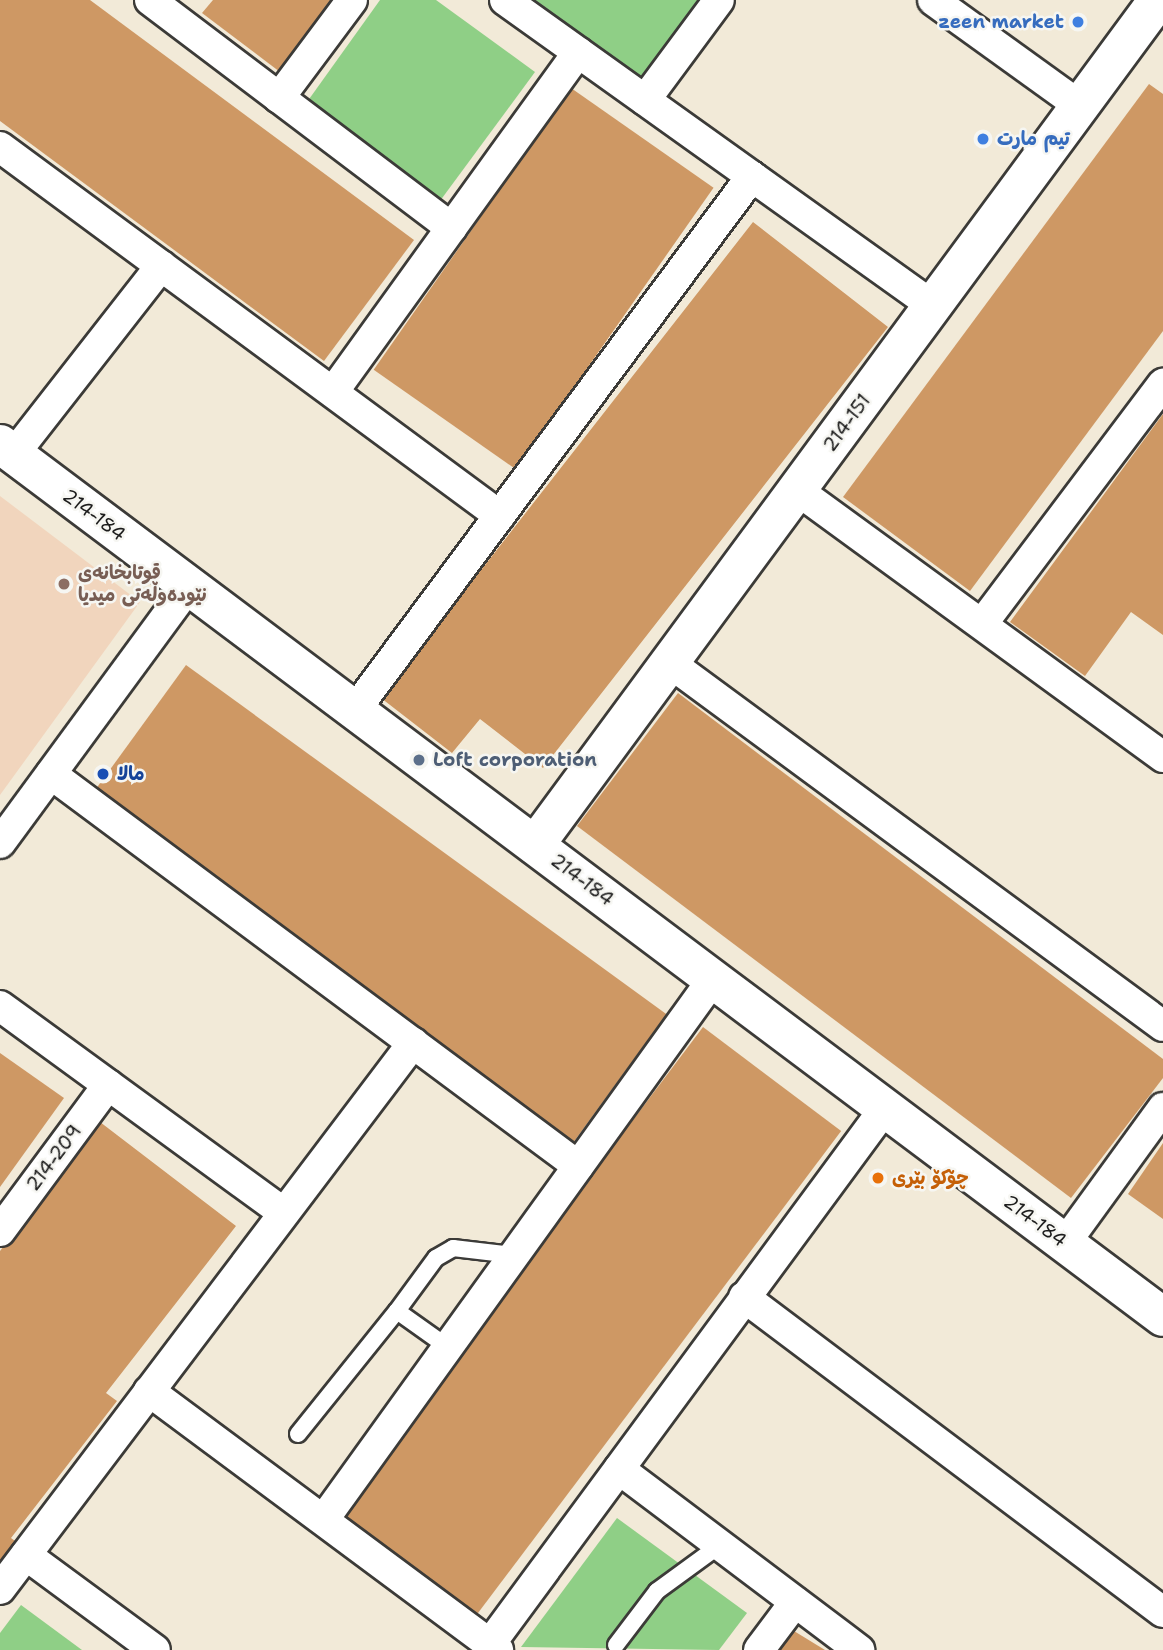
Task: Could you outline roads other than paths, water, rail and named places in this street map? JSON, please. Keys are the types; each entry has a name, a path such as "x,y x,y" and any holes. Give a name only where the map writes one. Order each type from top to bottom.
{"street":[{"path":"150,0 452,228"},
{"path":"279,97 352,0"},
{"path":"505,0 933,306"},
{"path":"645,100 719,0"},
{"path":"933,0 1080,106"},
{"name":"214-151","path":"535,845 1158,0"},
{"path":"333,392 578,52"},
{"path":"0,146 500,516"},
{"path":"355,710 752,176"},
{"path":"7,449 161,266"},
{"path":"982,624 1163,384"},
{"name":"214-184","path":"7,449 1163,1317"},
{"path":"797,490 1161,753"},
{"path":"0,843 189,586"},
{"path":"670,663 1163,1026"},
{"path":"51,774 578,1166"},
{"path":"324,1520 446,1346 713,979"},
{"path":"0,1006 283,1212"},
{"path":"0,1589 413,1043"},
{"name":"214-209","path":"0,1231 108,1085"},
{"path":"149,1391 494,1647 619,1469 885,1108"},
{"path":"1065,1243 1163,1108"},
{"path":"744,1297 1163,1612"},
{"path":"619,1469 859,1650"},
{"path":"26,1555 155,1650"},
{"path":"759,1650 795,1602"}],"lane":[{"path":"298,1434 436,1258 453,1248 513,1255"},
{"path":"397,1311 446,1346"},
{"path":"616,1646 657,1591 720,1545"}],"place":[{"name":"zeen market","path":"1078,22"},
{"name":"تيم مارت","path":"983,139"},
{"name":"قوتابخانەی نێودەوڵەتی میدیا","path":"64,584"},
{"name":"Loft corporation","path":"419,760"},
{"name":"مالا","path":"103,774"},
{"name":"چۆکۆ بێری","path":"878,1178"}]}
